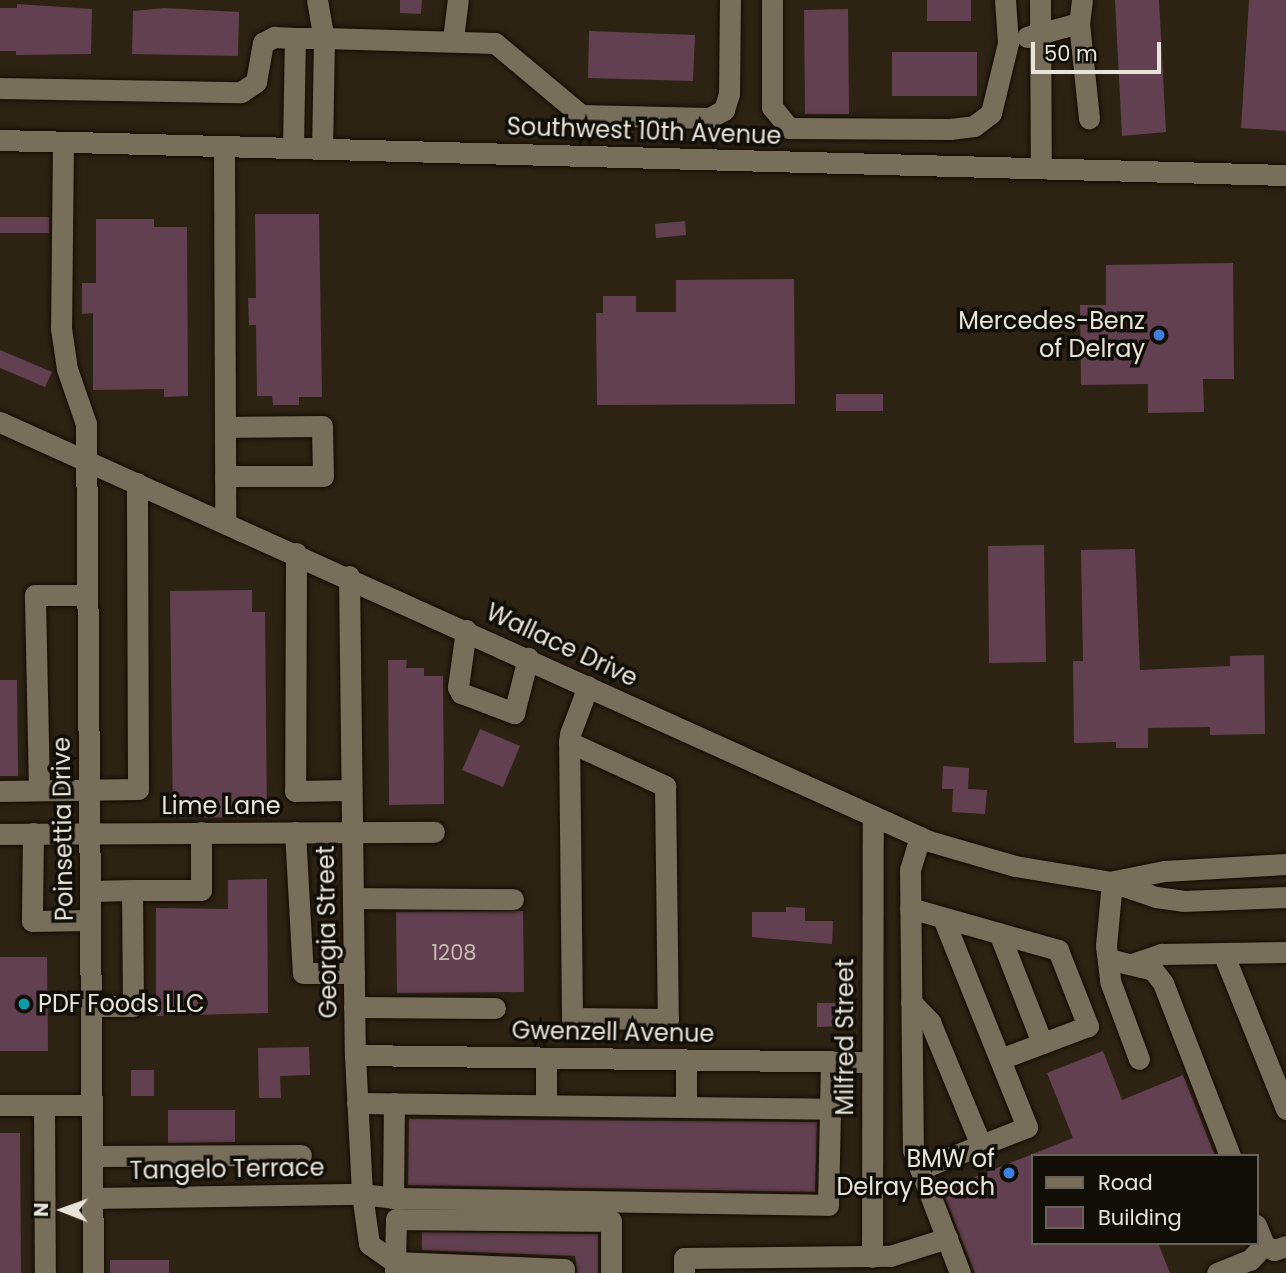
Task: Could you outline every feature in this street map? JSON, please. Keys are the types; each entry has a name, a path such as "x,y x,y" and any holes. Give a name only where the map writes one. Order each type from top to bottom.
{"street":[{"path":"317,0 324,38 322,149"},
{"path":"453,38 458,0"},
{"path":"0,89 241,92 256,82 263,43 274,37 453,38 495,43 582,115 709,118 724,110 729,94 730,0"},
{"path":"772,0 772,107 789,128 974,126 991,113 1008,43 1005,0"},
{"path":"1040,0 1041,168"},
{"path":"1082,0 1079,23 1089,118"},
{"path":"1008,43 1079,23"},
{"path":"293,148 295,38"},
{"name":"Southwest 10th Avenue","path":"0,140 1286,175"},
{"name":"Poinsettia Drive","path":"63,142 61,328 67,369 86,424 83,460 90,832 93,1273"},
{"path":"224,146 225,522"},
{"name":"Wallace Drive","path":"0,422 349,576 920,837 1015,866 1112,882 1156,897 1183,901 1286,897"},
{"path":"225,427 322,426 323,476 225,476"},
{"path":"0,791 138,789 137,483"},
{"path":"296,553 295,791 351,790"},
{"name":"Georgia Street","path":"349,576 355,1055 362,1194 369,1244 395,1267"},
{"path":"39,790 35,595 86,594"},
{"path":"466,630 458,687 461,693 514,713 528,658"},
{"path":"569,742 665,786 668,1018 572,1018 569,742 588,686"},
{"name":"Milfred Street","path":"872,1257 870,1062 873,816"},
{"path":"90,891 201,890 201,832"},
{"path":"295,832 303,973 354,973"},
{"name":"Lime Lane","path":"0,834 434,832"},
{"path":"33,833 33,921 90,920"},
{"path":"920,837 910,870 913,1150 960,1273"},
{"name":"Wallace Drive","path":"1112,882 1164,871 1286,864"},
{"path":"1112,882 1108,959 1110,981 1139,1059"},
{"path":"91,1006 133,1006 132,890"},
{"path":"353,898 513,900"},
{"path":"910,908 1058,950 1088,1026 1000,1059"},
{"path":"920,1169 1027,1126 943,918"},
{"path":"999,933 1042,1043"},
{"path":"1135,962 1161,954 1286,952"},
{"path":"1223,953 1286,1109"},
{"path":"1108,959 1135,962 1153,970 1163,983 1229,1154"},
{"path":"911,1002 930,1022 981,1145"},
{"path":"354,1007 495,1007"},
{"name":"Gwenzell Avenue","path":"355,1055 870,1062"},
{"path":"546,1058 546,1105"},
{"path":"686,1059 686,1107"},
{"path":"357,1103 830,1109 831,1061"},
{"path":"393,1198 394,1103"},
{"path":"0,1105 92,1105"},
{"path":"44,1105 45,1273"},
{"name":"Tangelo Terrace","path":"93,1198 362,1194 393,1198 828,1205 830,1109"},
{"path":"93,1156 301,1155"},
{"path":"564,1273 564,1269 395,1267 396,1219 611,1221 611,1273"},
{"path":"1258,1230 1264,1245 1274,1250 1286,1246"},
{"path":"684,1273 684,1258 760,1266 837,1264 906,1254 947,1238"},
{"path":"1217,1273 1250,1260 1264,1245"}],"building":[{"path":"400,0 422,0 421,14 400,13"},
{"path":"927,0 971,0 971,21 927,21"},
{"path":"1115,0 1159,0 1166,132 1122,136"},
{"path":"1249,0 1286,0 1286,131 1241,128"},
{"path":"17,4 92,9 91,54 16,55 16,51 0,51 0,8 17,8"},
{"path":"164,8 239,12 238,56 132,54 133,11"},
{"path":"848,9 849,114 805,114 804,10"},
{"path":"589,31 695,35 693,81 588,78"},
{"path":"892,52 977,52 977,96 892,96"},
{"path":"255,214 319,214 322,397 299,397 299,405 273,405 272,396 257,396 256,325 249,325 248,298 256,298"},
{"path":"0,217 49,217 49,233 0,233"},
{"path":"96,219 154,219 154,227 187,227 188,396 164,397 164,389 93,390 93,313 82,314 82,283 96,283"},
{"path":"685,221 686,235 656,238 655,224"},
{"name":"Mercedes-Benz of Delray","path":"1233,263 1234,379 1203,379 1204,412 1148,413 1148,384 1081,385 1080,305 1106,305 1106,265"},
{"path":"794,279 795,404 597,405 596,313 603,313 603,296 636,296 636,312 676,312 676,280"},
{"path":"0,350 52,372 45,387 0,368"},
{"path":"836,394 883,394 883,411 836,411"},
{"path":"1044,545 1046,662 989,663 988,546"},
{"path":"1135,549 1140,670 1230,666 1230,656 1264,655 1265,734 1210,735 1210,727 1148,728 1148,748 1116,748 1116,742 1074,743 1073,661 1083,661 1081,550"},
{"path":"252,590 252,612 265,612 267,817 173,818 170,591"},
{"path":"388,660 407,660 406,668 424,668 424,676 443,676 444,804 389,805"},
{"path":"0,680 17,680 18,776 0,776"},
{"path":"480,729 520,746 503,787 462,770"},
{"path":"943,766 969,768 968,789 987,790 985,814 952,812 953,789 942,789"},
{"path":"267,879 268,1013 156,1016 156,908 228,909 228,880"},
{"path":"786,907 805,908 805,921 833,921 832,944 752,937 752,912 786,912"},
{"path":"523,911 524,992 397,993 396,912"},
{"name":"PDF Foods LLC","path":"0,957 47,957 48,1051 0,1051"},
{"path":"817,1003 844,1003 844,1026 817,1027"},
{"path":"309,1047 310,1075 280,1076 281,1098 259,1098 258,1048"},
{"name":"BMW of Delray Beach","path":"1103,1051 1122,1100 1183,1075 1214,1154 1033,1154 1073,1138 1047,1073"},
{"path":"131,1070 154,1070 154,1096 131,1096"},
{"path":"168,1110 235,1110 235,1142 168,1143"},
{"path":"409,1119 817,1122 815,1192 408,1185"},
{"path":"0,1133 20,1133 21,1273 0,1273"},
{"name":"BMW of Delray Beach","path":"1030,1155 1030,1245 1159,1245 1170,1273 975,1273 942,1190"},
{"path":"422,1232 598,1234 598,1273 577,1273 575,1256 422,1250"},
{"path":"110,1260 169,1260 169,1273 110,1273"}],"place":[{"name":"Mercedes-Benz of Delray","path":"1159,335"},
{"name":"PDF Foods LLC","path":"24,1004"},
{"name":"BMW of Delray Beach","path":"1009,1173"}]}
